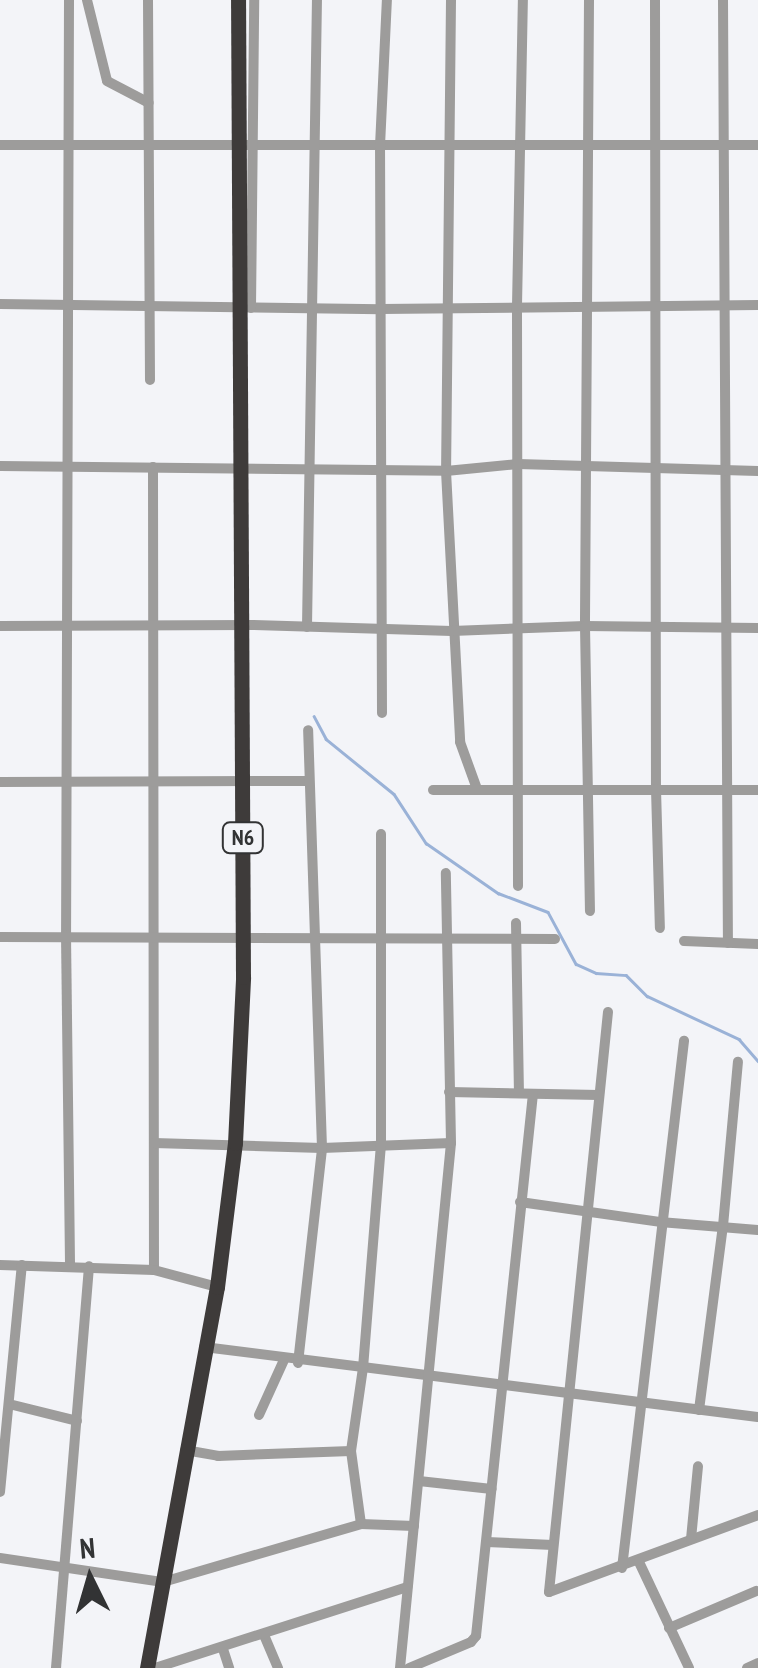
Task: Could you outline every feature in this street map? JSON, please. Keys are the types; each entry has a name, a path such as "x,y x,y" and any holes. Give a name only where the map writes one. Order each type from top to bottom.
{"highway":[{"name":"N6","path":"147,1668 216,1287 235,1144 243,935 238,625 246,308 245,142 238,0"}],"street":[{"path":"69,0 70,628 66,935 70,1266"},
{"path":"87,0 108,81 150,104"},
{"path":"148,0 150,380"},
{"path":"245,142 254,0"},
{"path":"308,626 311,144 316,0"},
{"path":"382,712 380,146 388,0"},
{"path":"451,0 451,307 446,471 460,742 476,790"},
{"path":"518,886 518,306 523,0"},
{"path":"589,0 585,626 590,910"},
{"path":"656,0 655,627 660,928"},
{"path":"723,0 721,305 726,470 728,943"},
{"path":"67,38 94,37"},
{"path":"0,145 758,145"},
{"path":"0,304 381,310 758,305"},
{"path":"0,466 446,471 518,464 758,471"},
{"path":"153,466 154,1270"},
{"path":"0,626 238,625 452,631 585,626 758,628"},
{"path":"298,1362 322,1148 308,730"},
{"path":"0,782 308,780"},
{"path":"433,790 758,790"},
{"path":"361,1524 351,1451 364,1368 381,1146 381,834"},
{"path":"400,1668 451,1144 446,874"},
{"path":"516,923 519,1093"},
{"path":"0,937 555,938"},
{"path":"684,941 758,944"},
{"path":"608,1012 549,1592 758,1515"},
{"path":"622,1568 638,1404 684,1041"},
{"path":"699,1410 724,1226 738,1062"},
{"path":"449,1092 599,1095"},
{"path":"409,1668 471,1642 476,1636 533,1094"},
{"path":"154,1143 322,1148 451,1144"},
{"path":"520,1202 660,1222 758,1230"},
{"path":"0,1265 154,1270 216,1287"},
{"path":"0,1492 8,1404 5,1374 22,1266"},
{"path":"56,1668 89,1266"},
{"path":"204,1348 758,1417"},
{"path":"259,1415 284,1360"},
{"path":"8,1404 77,1421"},
{"path":"185,1450 218,1456 351,1451"},
{"path":"691,1540 698,1466"},
{"path":"419,1482 492,1490"},
{"path":"0,1558 163,1582 361,1524 414,1526"},
{"path":"486,1542 553,1545"},
{"path":"639,1562 689,1668"},
{"path":"156,1668 407,1587"},
{"path":"668,1628 756,1592"},
{"path":"264,1635 278,1668"},
{"path":"223,1649 229,1668"},
{"path":"747,1668 758,1663"}],"waterway":[{"path":"314,716 326,739 394,794 426,843 498,893 548,912 576,964 596,973 626,975 647,996 739,1039 758,1061"}]}
